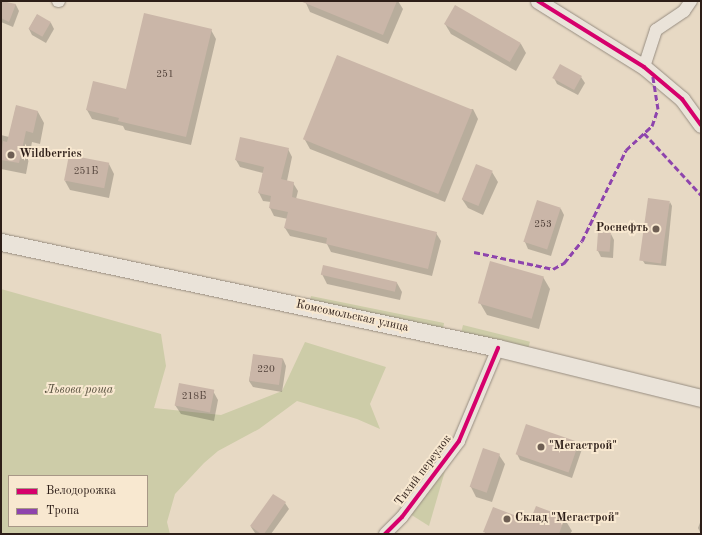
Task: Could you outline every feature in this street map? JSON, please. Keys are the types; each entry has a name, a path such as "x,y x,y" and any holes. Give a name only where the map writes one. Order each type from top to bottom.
{"main road":[{"name":"Комсомольская улица","path":"1,242 498,348 701,398"}],"street":[{"path":"644,67 656,30 684,11 690,1"},
{"path":"542,2 644,67 682,99 701,126"},
{"name":"Тихий переулок","path":"385,534 402,517 460,441 498,348"}],"green space":[{"name":"Львова роща","path":"1,289 161,334 166,366 154,408 221,415 282,391 305,342 386,367 370,404 380,429 357,419 297,401 259,429 218,451 204,463 175,494 167,522 170,534 1,534"},
{"path":"311,296 444,323 443,329 310,301"},
{"path":"463,325 530,342 528,349 461,333"},
{"path":"445,471 429,526 410,514"}],"building":[{"path":"1,1 16,4 9,22 1,18"},
{"path":"300,1 397,1 383,35"},
{"path":"455,5 521,43 510,62 444,24"},
{"path":"144,13 212,29 186,137 118,121 119,118 86,110 93,81 126,89"},
{"path":"37,14 51,22 42,37 28,29"},
{"path":"337,55 472,110 438,194 303,139"},
{"path":"560,64 582,76 574,90 552,78"},
{"path":"16,105 38,111 33,133 26,131 19,163 1,160 3,141 7,142"},
{"path":"240,137 289,148 281,179 294,182 292,197 437,232 428,269 326,244 327,238 284,228 288,212 269,208 271,196 258,193 264,167 235,160"},
{"path":"69,155 109,163 104,188 64,181"},
{"path":"476,164 493,171 478,206 462,199"},
{"path":"648,198 670,201 661,263 639,260"},
{"path":"537,200 561,208 547,250 523,242"},
{"path":"598,232 611,233 610,252 597,251"},
{"path":"490,261 544,276 532,319 478,303"},
{"path":"323,265 397,282 395,292 321,275"},
{"path":"253,354 283,358 279,385 249,381"},
{"path":"179,383 214,390 210,412 175,406"},
{"path":"526,424 579,442 569,472 516,454"},
{"path":"483,448 500,454 487,493 470,487"},
{"path":"273,494 286,502 264,534 261,534 250,526"},
{"name":"Склад \"Мегастрой\"","path":"536,506 565,517 559,534 490,534 483,532 493,507 530,521"}],"marked path":[{"path":"474,252 553,269 564,263 582,241 626,150 652,126 658,109 653,76"},
{"path":"644,133 701,195"}],"cycle path":[{"path":"538,1 644,67 682,99 701,125"},
{"path":"385,534 402,517 459,441 498,348"}],"place":[{"name":"Wildberries","path":"11,155"},
{"name":"Роснефть","path":"656,229"},
{"name":"\"Мегастрой\"","path":"541,447"},
{"name":"Склад \"Мегастрой\"","path":"507,519"}]}
